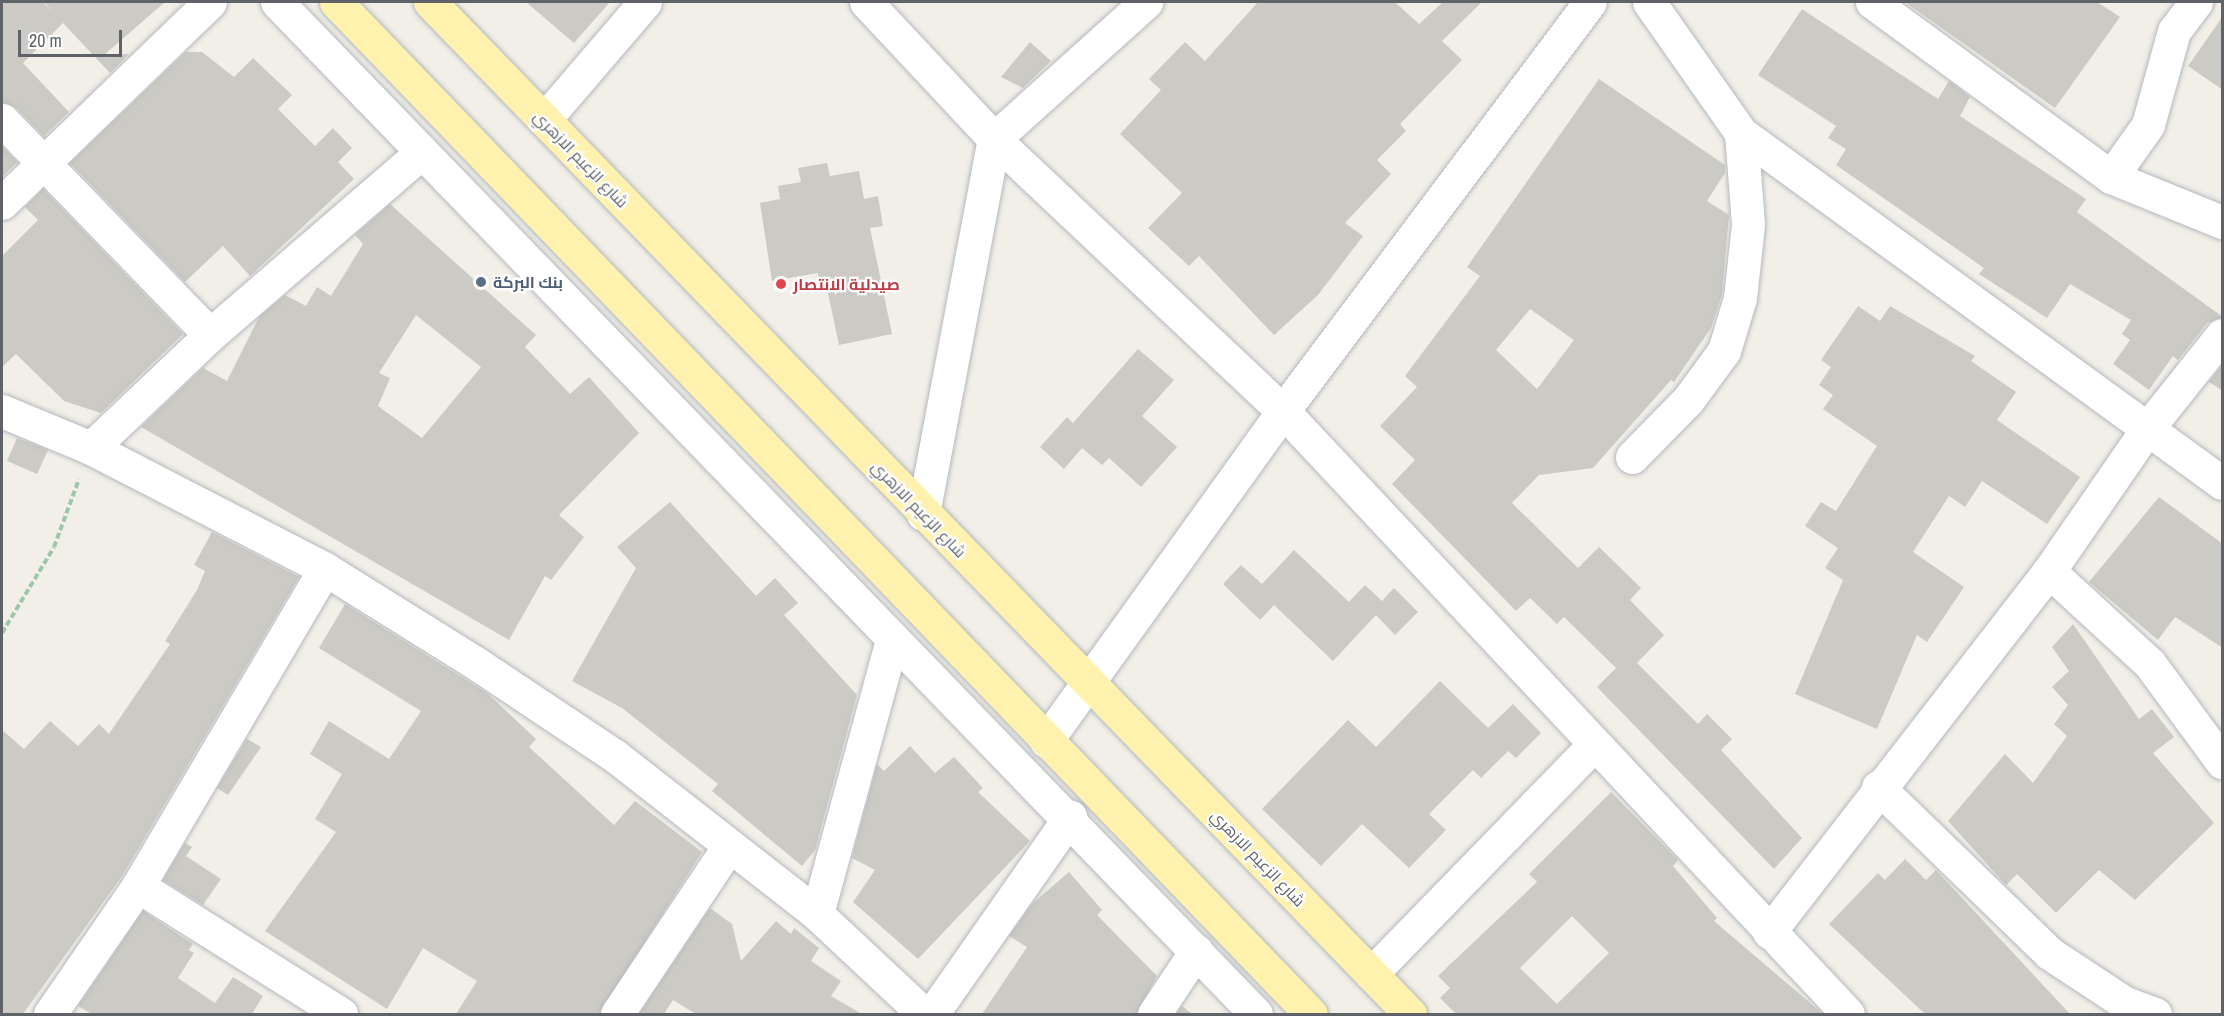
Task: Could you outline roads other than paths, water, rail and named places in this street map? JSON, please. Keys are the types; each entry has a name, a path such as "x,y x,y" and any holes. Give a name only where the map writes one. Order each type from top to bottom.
{"main road":[{"name":"شارع الزعيم الازهري","path":"430,2 923,514 1410,1014"},
{"path":"341,3 1046,741 1311,1014"}],"street":[{"path":"2,203 42,161 210,2"},
{"path":"277,2 892,639 1070,817 1256,1014"},
{"path":"544,120 645,2"},
{"path":"866,2 994,139 1283,411 1839,1011"},
{"path":"923,514 994,139 1146,2"},
{"path":"1046,741 1090,685 1283,411 1590,2"},
{"path":"1649,2 1741,133 2223,483"},
{"path":"1872,2 2111,177 2223,222"},
{"path":"2111,177 2148,126 2174,31 2196,2"},
{"path":"2,120 210,335"},
{"path":"1632,457 1688,400 1724,351 1740,298 1748,224 1741,133"},
{"path":"91,448 210,335 422,152"},
{"path":"1768,932 1878,787 2049,571 2147,429 2223,335"},
{"path":"2,411 91,448 325,569 615,756 727,849 817,914 924,1014"},
{"path":"50,1014 138,886 325,569"},
{"path":"2049,571 2150,664 2223,762"},
{"path":"817,914 892,639"},
{"path":"1371,974 1593,745"},
{"path":"1878,787 2049,953 2125,1003 2155,1014"},
{"path":"932,1014 1070,817"},
{"path":"617,1014 727,849"},
{"path":"138,886 341,1014"},
{"path":"1154,1014 1196,951"}],"place":[{"name":"بنك البركة","path":"481,282"},
{"name":"صيدلية الانتصار","path":"781,284"}]}
